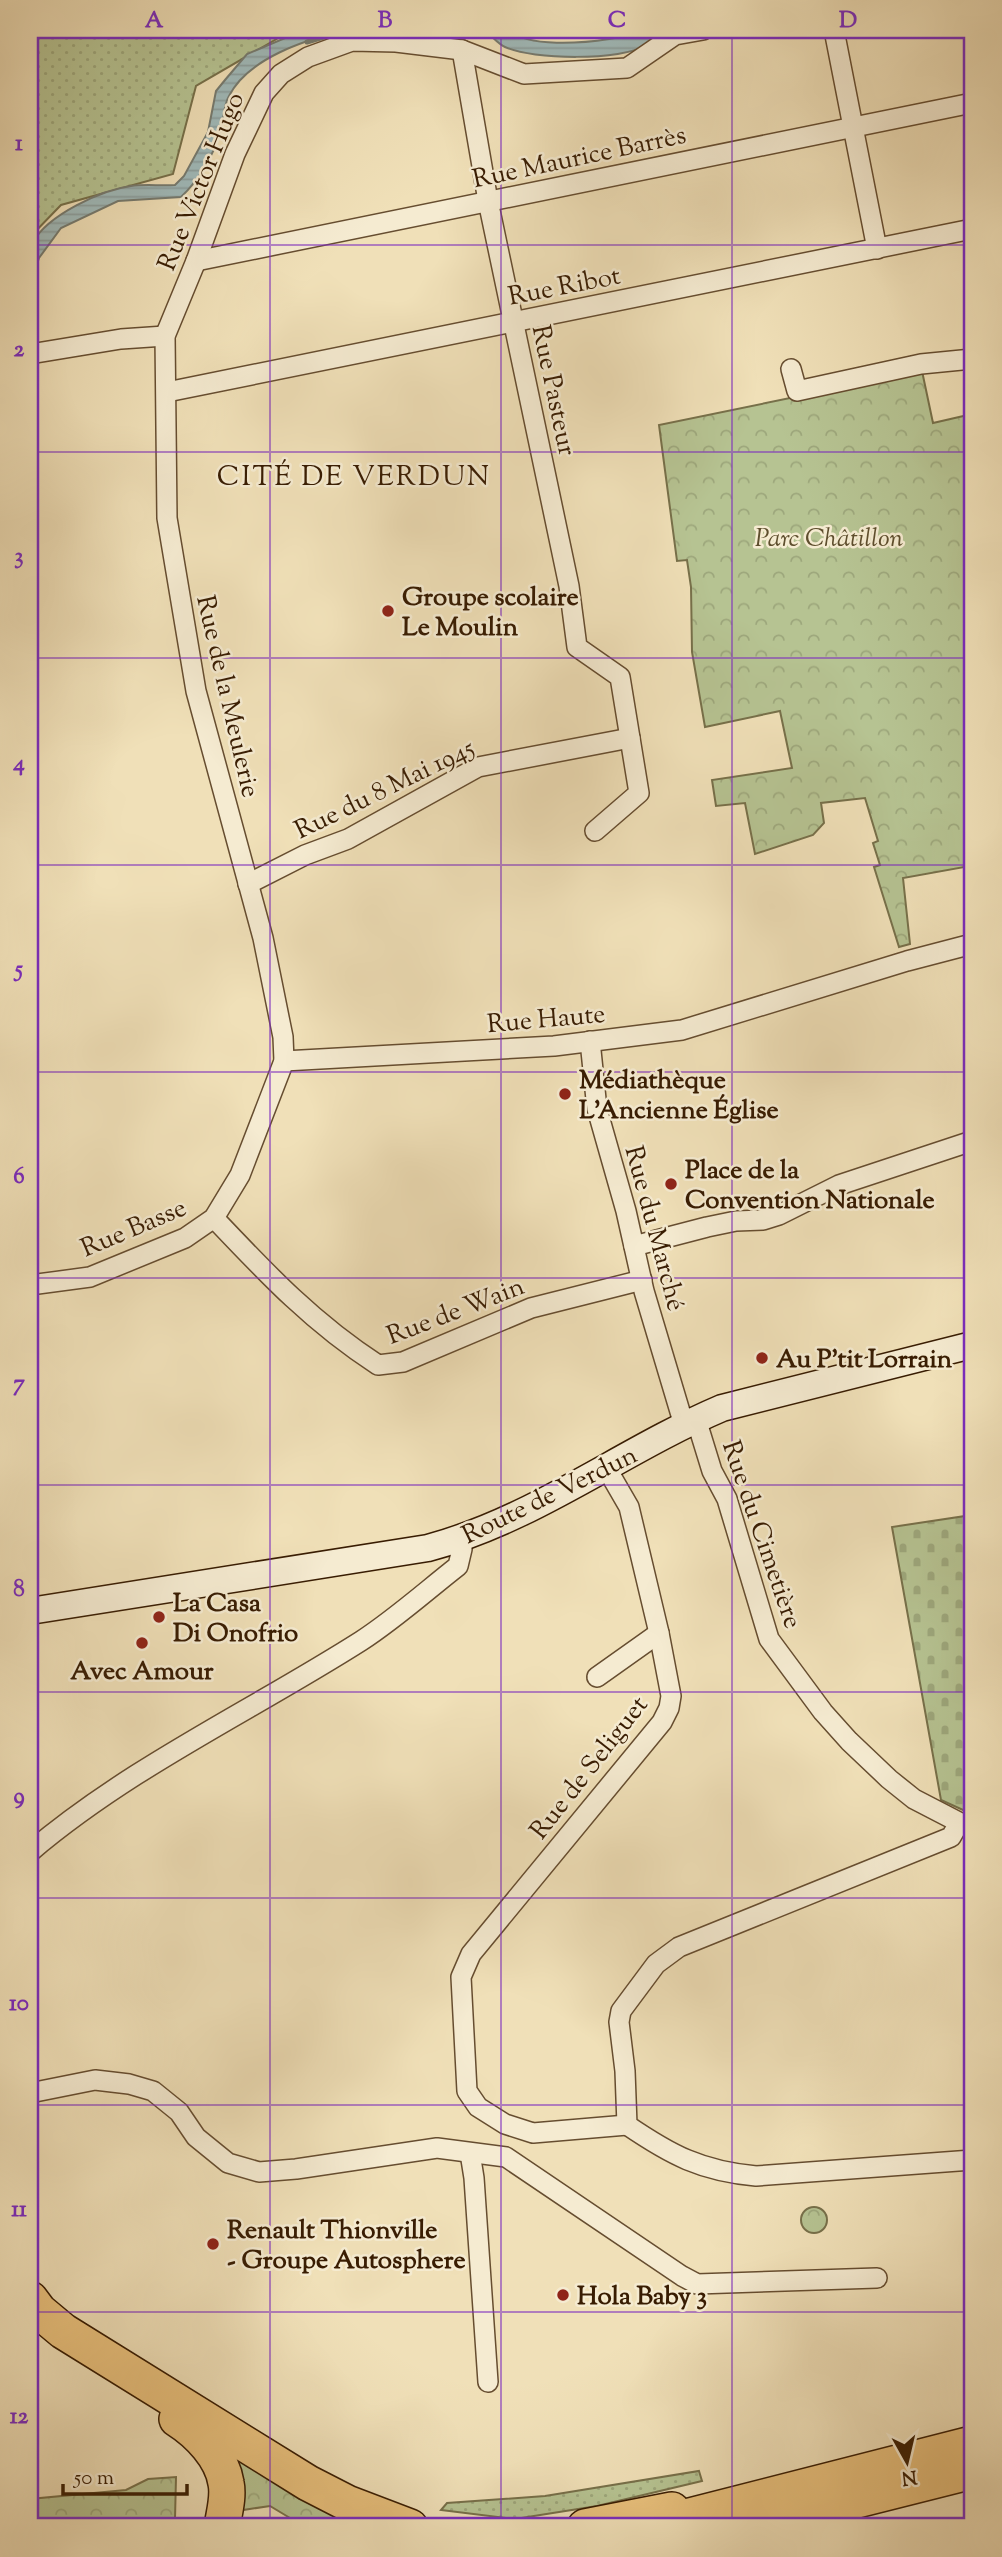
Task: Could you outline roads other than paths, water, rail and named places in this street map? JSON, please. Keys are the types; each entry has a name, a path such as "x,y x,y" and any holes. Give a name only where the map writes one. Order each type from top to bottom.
{"highway":[{"path":"30,2299 39,2311 63,2331 288,2471 347,2503 410,2527"},
{"path":"30,2332 84,2360 184,2423 202,2439 216,2459 226,2482 227,2498 222,2527"},
{"path":"647,2527 972,2444"},
{"path":"750,2527 972,2471"},
{"path":"585,2527 699,2505 773,2495"}],"main road":[{"name":"Route de Verdun","path":"30,1611 428,1548 459,1540 514,1517 690,1422 722,1408 972,1345"}],"street":[{"name":"Rue Victor Hugo","path":"165,336 236,154 264,93 281,74 308,57 352,41 396,42 462,50 524,74 627,68 675,35 703,30"},
{"path":"834,30 877,248"},
{"name":"Rue Pasteur","path":"462,50 488,201 569,586 577,648 620,677 630,738"},
{"name":"Rue Maurice Barrès","path":"196,261 972,103"},
{"name":"Rue Ribot","path":"167,392 972,229"},
{"path":"30,354 121,339 165,336"},
{"name":"Rue de la Meulerie","path":"165,336 167,517 177,590 196,691 268,960 284,1061"},
{"path":"791,369 797,391 921,365 972,359"},
{"path":"595,831 639,793 630,738"},
{"name":"Rue du 8 Mai 1945","path":"248,884 305,855 348,839 478,767 630,738"},
{"name":"Rue Haute","path":"284,1061 554,1046 682,1030 907,961 972,944"},
{"name":"Rue du Marché","path":"590,1041 597,1109 642,1280 690,1422"},
{"path":"214,1218 240,1175 284,1061"},
{"path":"634,1246 736,1221 763,1220 779,1215 839,1185 972,1141"},
{"name":"Rue de Wain","path":"214,1218 295,1302 353,1349 378,1365 403,1362 531,1308 642,1280"},
{"name":"Rue Basse","path":"30,1285 90,1277 185,1238 214,1218"},
{"name":"Rue du Cimetière","path":"690,1422 727,1499 769,1639 795,1677 849,1741 906,1792 965,1826"},
{"name":"Rue de Seliguet","path":"607,1469 629,1507 659,1633 671,1696 669,1708 662,1722 465,1964 461,1977 465,2077 467,2091 478,2107 505,2124 533,2133 627,2124"},
{"path":"30,1852 67,1821 135,1776 363,1639 458,1566 462,1549 459,1540"},
{"path":"597,1677 659,1633"},
{"path":"965,1826 951,1837 771,1909 668,1954 656,1964 625,2003 619,2022 625,2071 627,2124 690,2163 728,2174 756,2176 972,2160"},
{"path":"30,2093 95,2080 129,2084 153,2091 179,2112 196,2137 228,2163 259,2172 437,2148 506,2157 697,2284 877,2278"},
{"path":"470,2153 488,2382"}],"water":[{"path":"304,30 344,30 296,45 250,71 227,100 220,133 209,159 194,183 181,197 118,201 61,228 39,258 30,285 31,247 50,222 76,205 119,188 175,185 184,176 208,132 216,91 225,80 247,54"},
{"path":"484,30 508,30 529,40 571,43 662,30 652,42 635,50 577,57 518,51 502,46"}],"waterway":[{"path":"307,42 347,30"}],"place":[{"name":"Groupe scolaire Le Moulin","path":"388,611"},
{"name":"Médiathèque L'Ancienne Église","path":"565,1094"},
{"name":"Place de la Convention Nationale","path":"671,1184"},
{"name":"Au P'tit Lorrain","path":"762,1358"},
{"name":"La Casa Di Onofrio","path":"159,1617"},
{"name":"Avec Amour","path":"142,1643"},
{"name":"Renault Thionville - Groupe Autosphere","path":"213,2244"},
{"name":"Hola Baby 3","path":"563,2295"}],"district":[{"name":"CITÉ DE VERDUN","path":"354,475"}],"park label":[{"name":"Parc Châtillon","path":"829,537"}]}
